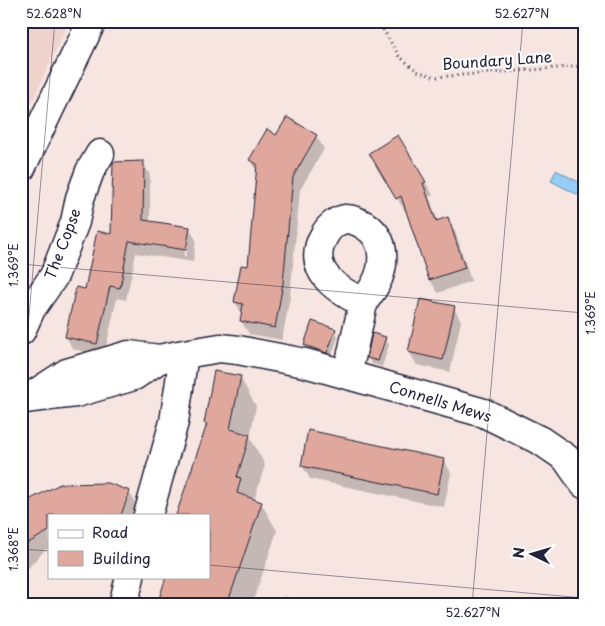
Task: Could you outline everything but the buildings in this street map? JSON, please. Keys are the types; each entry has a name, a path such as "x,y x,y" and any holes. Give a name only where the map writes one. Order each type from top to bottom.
{"main road":[{"path":"21,168 92,21"},
{"name":"The Copse","path":"21,332 31,309 54,276 75,222 80,198 90,171 100,154"},
{"path":"347,375 364,303"},
{"name":"Connells Mews","path":"23,393 67,373 129,355 172,356 220,348 238,350 305,363 484,413 542,441 566,458 584,484"},
{"path":"148,514 174,422 172,356"},
{"path":"123,605 130,578"}],"path":[{"name":"Boundary Lane","path":"378,21 399,56 417,71 436,77 584,66"}],"shaded area":[{"path":"21,21 69,21 21,126"}],"water":[{"path":"556,170 584,185 584,198 551,181"}]}
